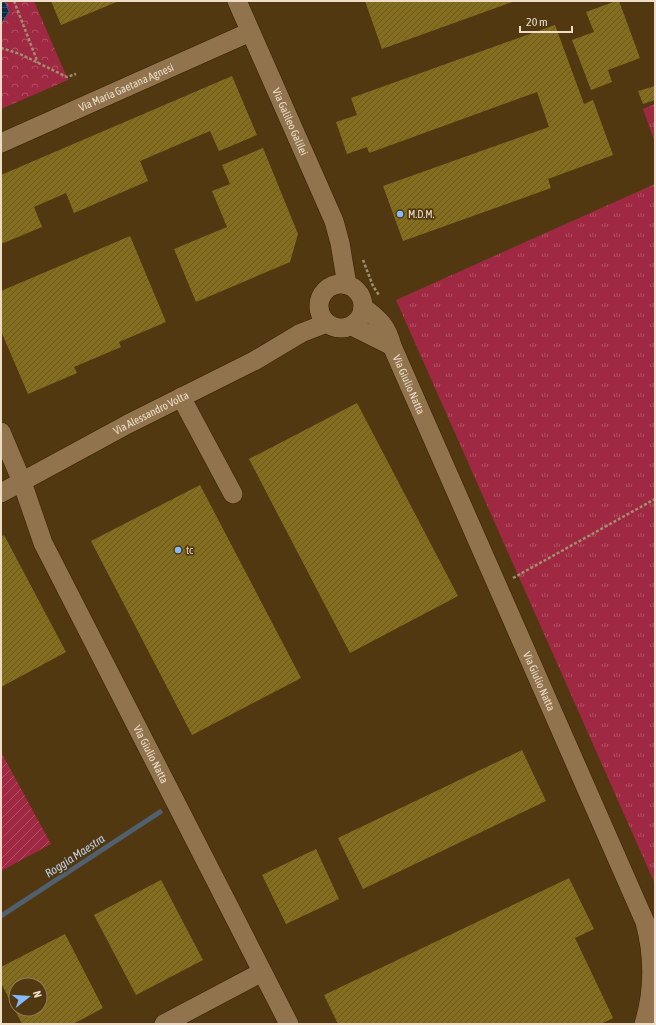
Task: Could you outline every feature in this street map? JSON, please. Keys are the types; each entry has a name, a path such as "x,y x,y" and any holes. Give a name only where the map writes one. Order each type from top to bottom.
{"street":[{"name":"Via Galileo Galilei","path":"237,1 334,221 340,243 342,285"},
{"name":"Via Maria Gaetana Agnesi","path":"1,143 250,32"},
{"path":"301,333 319,305 323,294 328,289 342,285 357,290 360,294 363,307 362,314 356,322 352,326 346,328 336,327 327,323 321,314 319,305"},
{"name":"Via Giulio Natta","path":"363,307 378,318 389,334 392,346 645,922 651,951 652,984 644,1024"},
{"path":"301,333 327,323"},
{"name":"Via Giulio Natta","path":"352,326 392,346"},
{"name":"Via Alessandro Volta","path":"1,493 128,424 254,361 301,333"},
{"path":"181,397 233,494"},
{"name":"Via Giulio Natta","path":"1,432 22,482 43,543 289,1024"},
{"path":"164,1024 262,972"}],"path":[{"path":"14,1 38,63"},
{"path":"1,48 20,54 67,77 76,74"},
{"path":"509,580 655,499"}],"green space":[{"path":"1,1 34,1 68,80 1,109"},
{"path":"655,104 655,143 643,109"},
{"path":"655,184 655,884 396,300"},
{"path":"1,752 51,844 1,871"}],"water":[{"path":"1,1 5,1 9,12 1,24"}],"building":[{"path":"51,1 119,1 61,25"},
{"path":"365,1 515,1 382,49"},
{"path":"619,1 640,58 608,70 612,82 591,90 572,40 594,32 586,12"},
{"path":"555,25 584,104 593,100 613,155 548,179 551,188 403,241 383,186 549,127 537,92 369,153 367,147 347,154 336,122 357,115 351,98"},
{"path":"232,76 257,135 219,151 210,131 140,161 148,181 74,213 66,193 34,207 42,227 1,244 1,175"},
{"path":"655,86 655,100 643,104 638,91"},
{"path":"263,148 298,234 290,262 196,302 174,249 227,227 212,191 230,184 222,165"},
{"path":"130,236 166,322 119,342 121,347 74,367 77,373 28,394 1,331 1,291"},
{"path":"357,403 458,596 350,653 249,459"},
{"path":"200,485 301,678 192,735 91,541"},
{"path":"4,535 66,652 1,687 1,537"},
{"path":"522,750 546,801 363,889 338,838"},
{"path":"316,849 339,899 286,924 262,875"},
{"path":"569,878 594,929 575,938 613,1018 601,1024 338,1024 324,995"},
{"path":"161,880 203,960 136,995 94,915"},
{"path":"65,934 103,1008 73,1024 22,1024 18,1017 48,1017 48,977 8,977 8,997 1,983 1,967"}],"waterway":[{"name":"Roggia Maestra","path":"1,916 160,812"}],"place":[{"name":"M.D.M.","path":"400,214"},
{"name":"tc","path":"178,550"}]}
